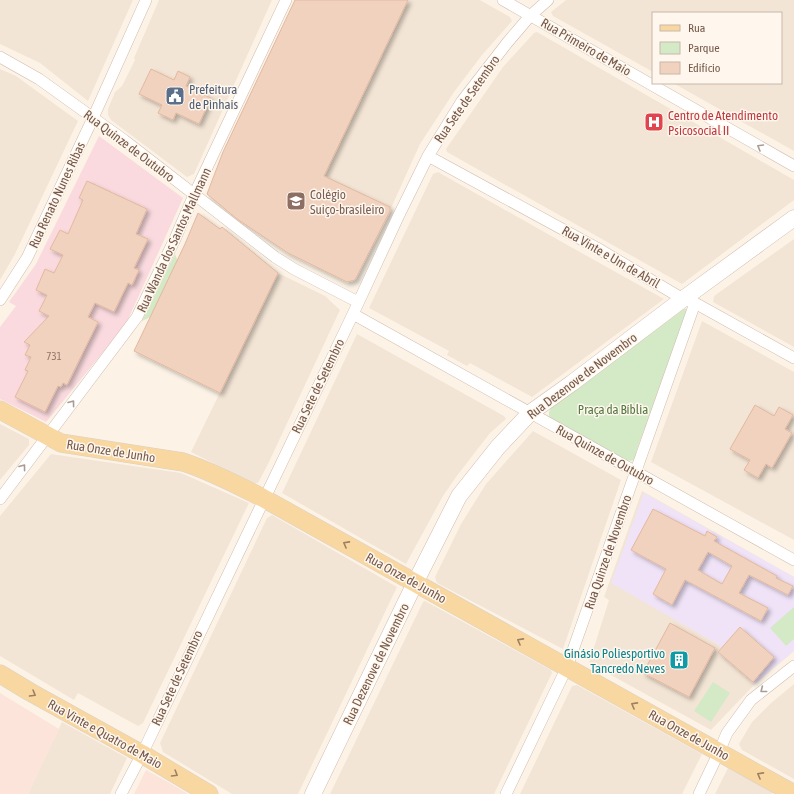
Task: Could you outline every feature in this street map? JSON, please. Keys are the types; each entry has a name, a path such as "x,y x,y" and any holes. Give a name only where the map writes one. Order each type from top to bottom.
{"main road":[{"name":"Rua Onze de Junho","path":"0,410 61,442 182,462 212,473 263,498 794,794"},
{"name":"Rua Vinte e Quatro de Maio","path":"0,674 210,794"}],"street":[{"name":"Rua Renato Nunes Ribas","path":"0,300 27,258 93,118 146,0"},
{"name":"Rua Wanda dos Santos Mallmann","path":"0,498 137,317 173,245 194,195 286,0"},
{"name":"Rua Primeiro de Maio","path":"503,0 794,166"},
{"name":"Rua Sete de Setembro","path":"121,794 142,754 263,498 353,314 398,215 428,156 462,102 507,43 530,16 548,0"},
{"name":"Rua Quinze de Outubro","path":"0,57 39,78 124,140 275,257 294,269 358,302"},
{"name":"Rua Vinte e Um de Abril","path":"428,156 794,358"},
{"name":"Rua Dezenove de Novembro","path":"313,794 415,583 459,496 498,447 530,414 689,301 794,218"},
{"name":"Rua Quinze de Novembro","path":"506,794 567,668 636,472 689,301"},
{"name":"Rua Quinze de Outubro","path":"353,314 794,560"},
{"path":"699,794 719,752 726,732 751,700 794,666"}],"shaded area":[{"path":"0,0 133,0 88,101 40,63 0,44"},
{"path":"159,0 272,0 194,174 187,177 111,120 108,115 108,109 115,92 122,86 135,60 134,58"},
{"path":"408,0 480,0 510,17 512,21 482,55 454,92 420,144 391,208 324,176"},
{"path":"566,0 794,0 794,151 675,84 782,84 782,12 652,12 652,71 553,16 551,12"},
{"path":"537,32 794,180 794,200 682,284 447,152 446,149 503,67 534,33"},
{"path":"0,69 16,76 78,121 15,254 0,280"},
{"path":"99,136 183,198 126,324 46,422 0,399 0,327 16,306 9,302 36,264"},
{"path":"438,172 664,299 532,397 470,363 467,366 447,355 449,351 369,308 433,174"},
{"path":"794,239 794,347 713,302 714,296"},
{"path":"278,273 325,296 340,310 268,464 258,483 252,483 191,452"},
{"path":"702,321 794,372 794,540 651,462"},
{"path":"357,334 504,416 506,419 490,433 456,477 443,496 406,564 282,493"},
{"path":"0,424 29,439 29,445 0,480"},
{"path":"533,431 621,480 563,649 437,583 435,577 461,524 486,484"},
{"path":"51,454 181,473 249,503 143,723 138,726 78,693 74,700 0,656 0,516"},
{"path":"642,491 794,577 794,651 755,684 711,730 589,663 609,600 604,597"},
{"path":"644,493 794,577 794,651 755,684 718,652 721,646 611,583"},
{"path":"272,515 397,587 298,794 232,794 163,752 160,743 267,518"},
{"path":"425,601 551,670 552,673 494,794 330,794 423,602"},
{"path":"794,684 794,779 742,750 739,744 752,722 770,704"},
{"path":"577,685 702,754 682,794 520,794 572,686"},
{"path":"0,693 59,729 28,794 0,794"},
{"path":"62,722 127,758 110,794 28,794"},
{"path":"728,768 772,792 772,794 715,794"},
{"path":"146,770 168,782 188,794 134,794"}],"green space":[{"path":"175,254 180,267 159,313 142,321"},
{"name":"Praça da Bíblia","path":"684,309 687,309 648,428 644,430 636,452 638,455 632,461 626,460 551,419 549,416 549,411 551,408"},
{"path":"794,607 794,639 786,646 770,628"},
{"path":"713,682 730,693 711,722 694,711"}],"building":[{"name":"Colégio Suiço-brasileiro","path":"295,0 408,0 324,176 390,207 390,211 355,280 347,282 288,253 237,219 207,194 223,152"},
{"name":"Prefeitura de Pìnhais","path":"151,69 174,80 178,71 190,77 186,86 211,98 199,124 176,113 173,120 158,113 162,105 139,94"},
{"path":"87,181 147,209 136,234 148,239 134,268 139,270 132,285 128,283 114,312 95,303 88,317 98,322 67,385 63,383 61,387 58,386 45,412 15,397 28,371 25,370 31,357 25,355 30,345 24,342 49,316 39,311 47,295 36,290 45,269 54,273 63,255 50,249 60,230 68,234 83,200 79,198"},
{"path":"198,213 220,229 222,227 278,273 220,393 134,351 185,244"},
{"path":"755,405 774,416 779,407 793,415 785,429 792,433 772,468 766,464 758,478 744,470 750,460 730,449"},
{"path":"653,509 705,536 707,531 717,537 714,541 777,576 776,578 793,586 788,595 749,575 739,593 768,608 761,621 685,580 672,605 653,594 666,569 631,550","holes":["708,552 732,566 722,584 698,570"]},
{"name":"Ginásio Poliesportivo Tancredo Neves","path":"670,623 715,648 689,697 643,673"},
{"path":"740,627 774,657 753,682 718,652"}],"place":[{"name":"Prefeitura de Pìnhais","path":"175,96"},
{"name":"Centro de Atendimento Psicosocial II","path":"654,122"},
{"name":"Colégio Suiço-brasileiro","path":"296,201"},
{"name":"Ginásio Poliesportivo Tancredo Neves","path":"679,660"}]}
